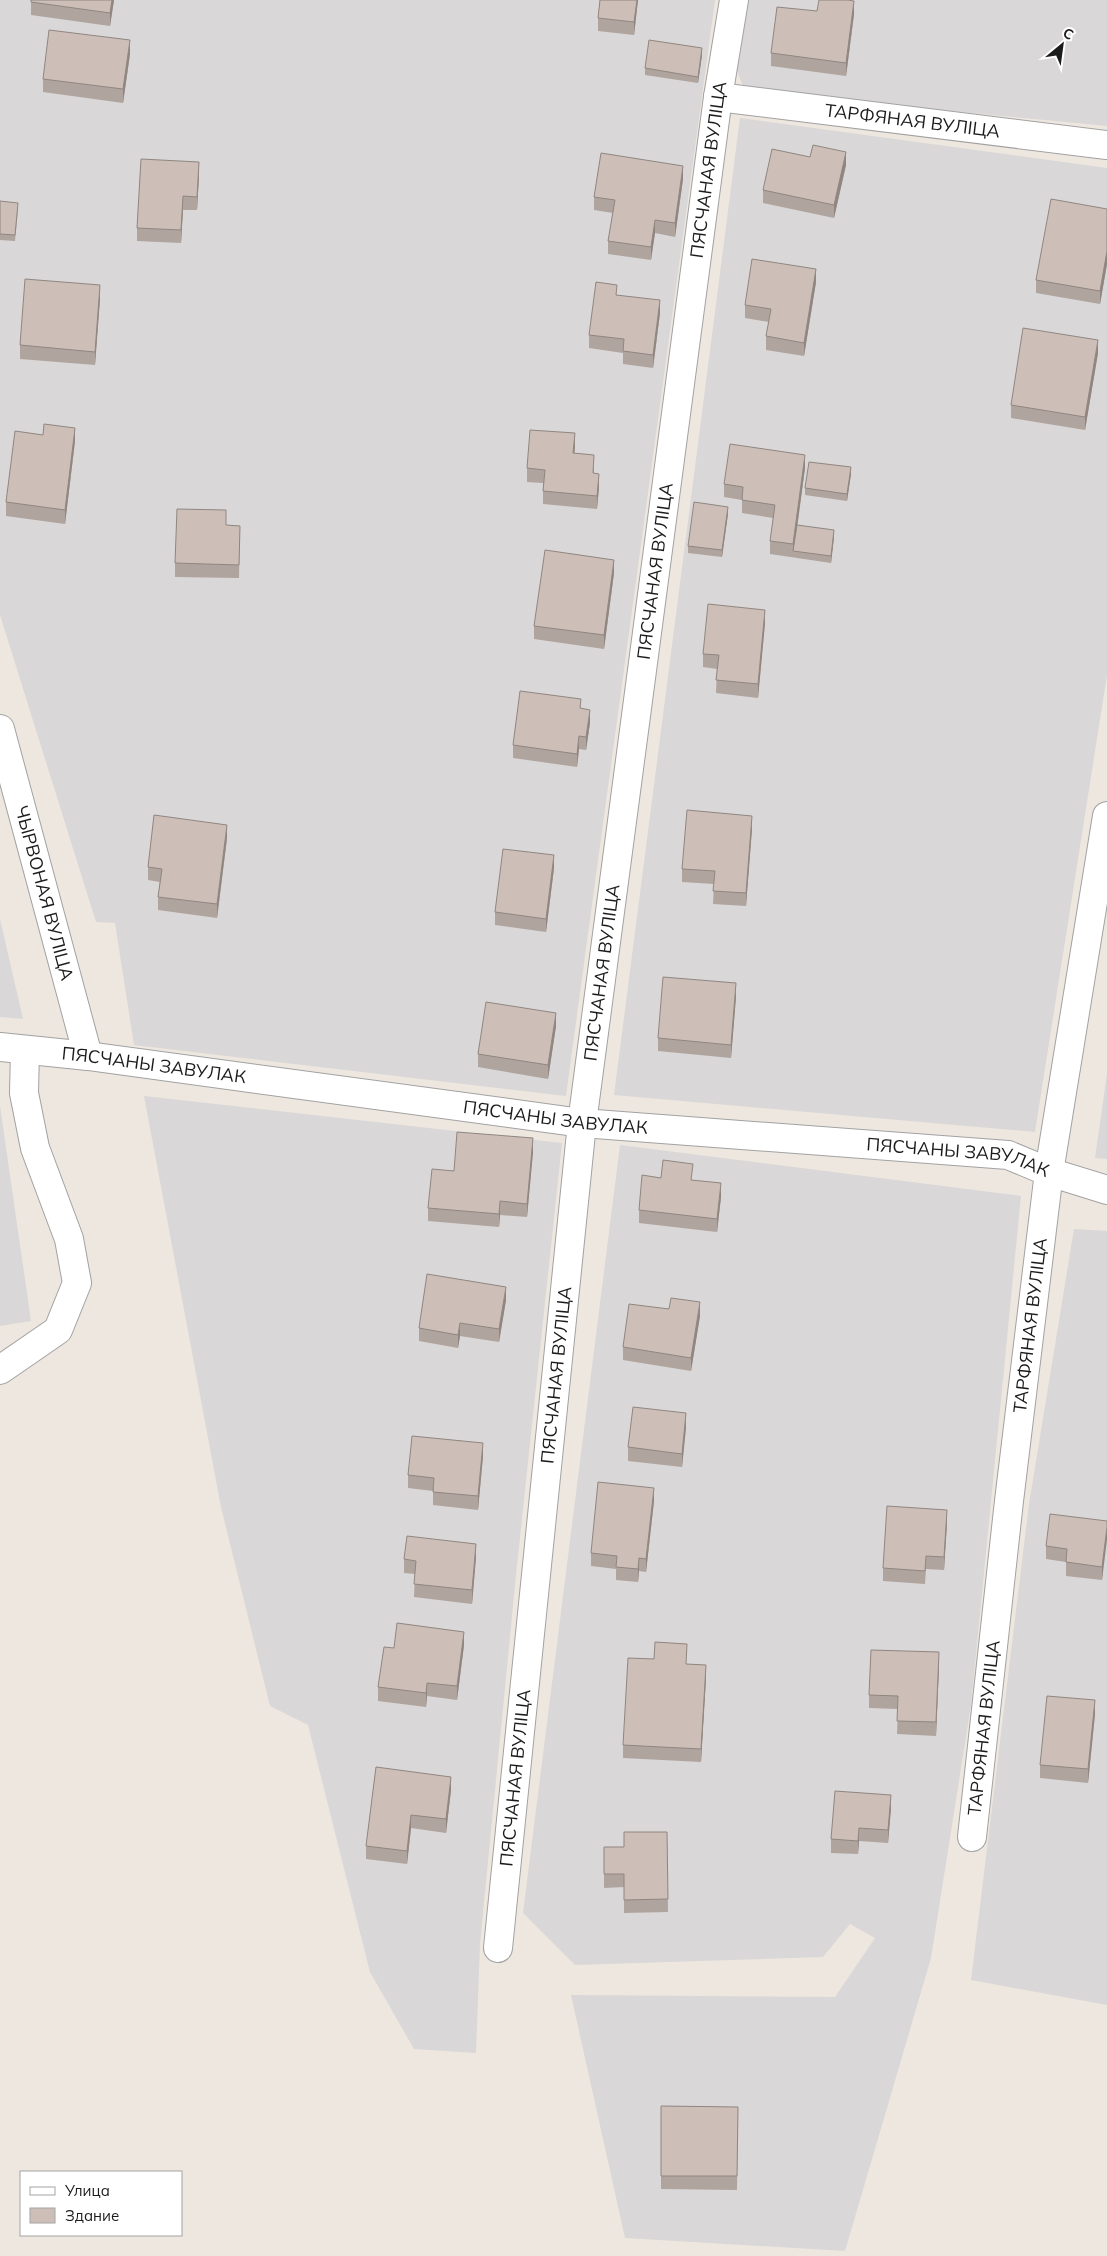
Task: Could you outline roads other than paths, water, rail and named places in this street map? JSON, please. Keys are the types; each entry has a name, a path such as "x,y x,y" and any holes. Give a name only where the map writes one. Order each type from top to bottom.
{"street":[{"name":"ПЯСЧАНАЯ ВУЛІЦА","path":"498,1948 582,1123 718,97 734,0"},
{"name":"ТАРФЯНАЯ ВУЛІЦА","path":"718,97 1107,145"},
{"name":"ЧЫРВОНАЯ ВУЛІЦА","path":"0,729 88,1056"},
{"name":"ТАРФЯНАЯ ВУЛІЦА","path":"972,1838 1009,1501 1049,1172 1107,816"},
{"name":"ПЯСЧАНЫ ЗАВУЛАК","path":"13,1049 88,1056 582,1123 1008,1155 1049,1172 1107,1190"},
{"path":"0,1370 58,1330 78,1283 69,1239 35,1148 13,1049"}]}
